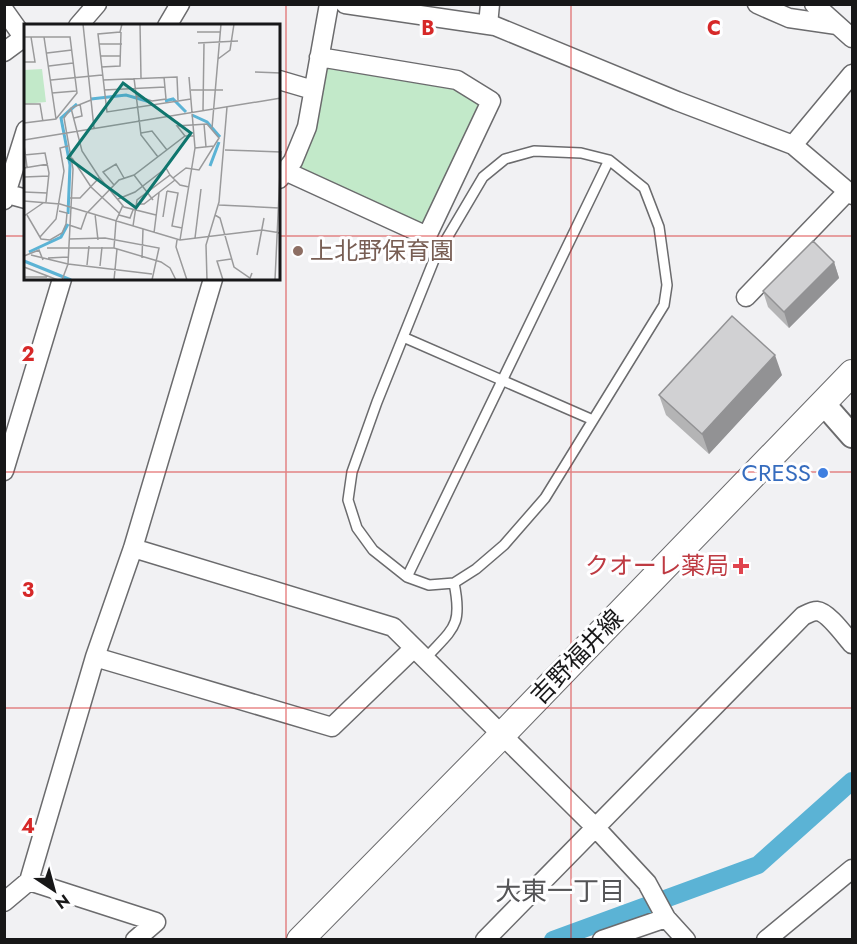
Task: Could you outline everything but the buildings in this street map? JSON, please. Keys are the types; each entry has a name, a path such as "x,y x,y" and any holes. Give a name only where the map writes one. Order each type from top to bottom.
{"main road":[{"name":"吉野福井線","path":"300,939 501,736 852,373"}],"street":[{"path":"80,24 97,4"},
{"path":"168,24 180,4"},
{"path":"319,57 457,80 490,101 427,236 282,175 293,160 307,127 313,90 319,57 329,4"},
{"path":"345,4 495,26 677,101 793,145 850,193 746,297"},
{"path":"488,25 490,4"},
{"path":"757,4 789,18 837,26"},
{"path":"814,4 852,38"},
{"path":"4,10 24,39 4,52"},
{"path":"793,145 852,74"},
{"path":"280,80 313,90"},
{"path":"24,136 5,195 24,199"},
{"path":"4,471 62,280"},
{"path":"4,902 29,881 95,657 133,548 213,280"},
{"path":"823,403 852,436"},
{"path":"133,548 393,627 595,827 647,883 666,918 686,939"},
{"path":"485,939 803,616 819,611 827,616 852,645"},
{"path":"95,657 332,727 419,653"},
{"path":"766,939 852,870"},
{"path":"29,881 156,922 135,939"},
{"path":"602,939 666,918"}],"lane":[{"path":"534,152 581,153 609,160 644,188 659,227 667,285 664,305 545,498 504,545 476,569 454,582 429,585 407,577 374,550 357,528 348,500 352,472 403,337 434,260 483,177 505,159 534,152"},
{"path":"407,577 609,160"},
{"path":"403,337 593,420"},
{"path":"419,653 456,625 459,605 454,582"}],"green space":[{"path":"319,57 447,78 491,101 421,233 285,171"}],"waterway":[{"path":"553,940 758,865 852,781"}],"place":[{"name":"上北野保育園","path":"298,251"},
{"name":"CRESS","path":"823,473"},
{"name":"クオーレ薬局","path":"741,566"}],"district":[{"name":"大東一丁目","path":"560,891"}]}
